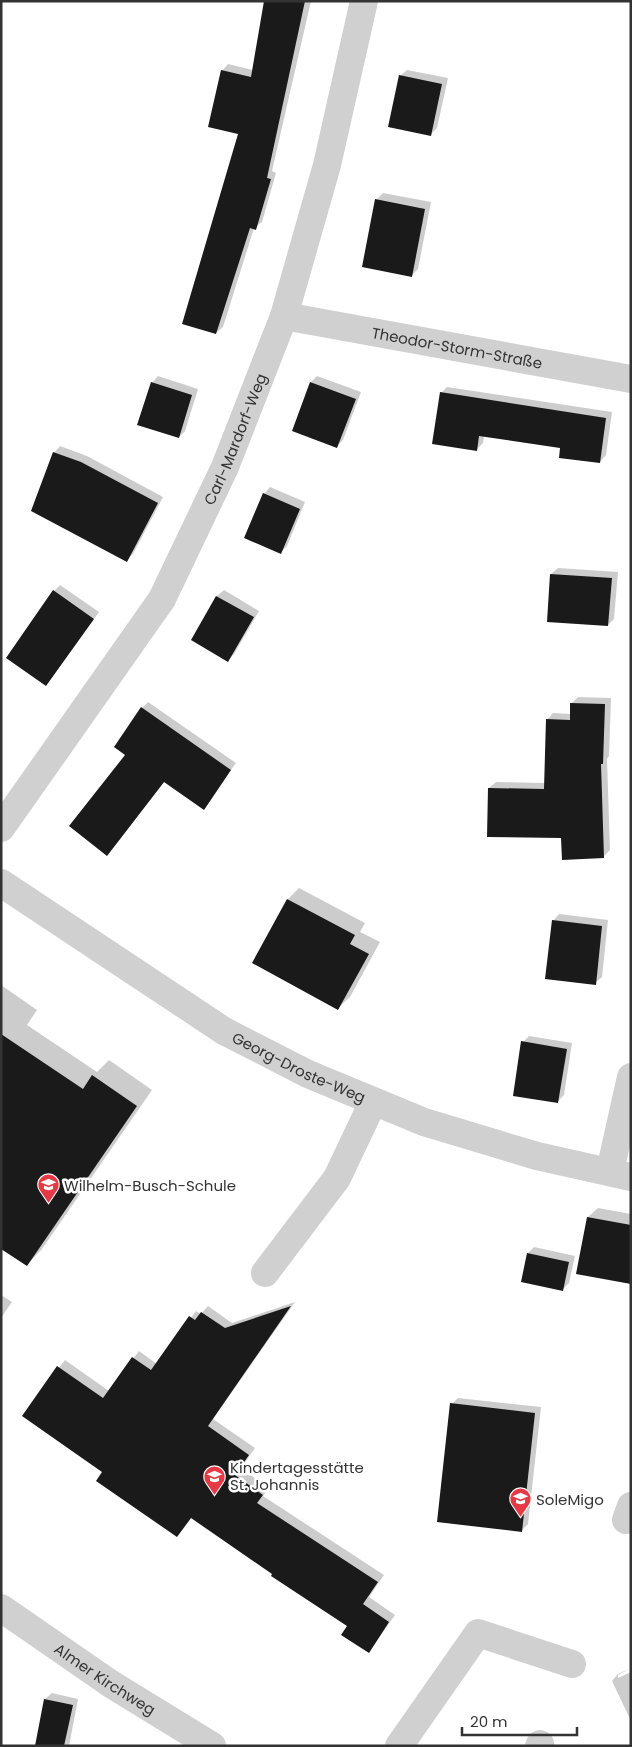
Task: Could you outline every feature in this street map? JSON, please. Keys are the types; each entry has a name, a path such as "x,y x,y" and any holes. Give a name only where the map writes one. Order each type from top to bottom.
{"street":[{"name":"Carl-Mardorf-Weg","path":"1,828 162,599 225,467 284,316 327,165 364,1"},
{"name":"Theodor-Storm-Straße","path":"284,316 631,379"},
{"name":"Georg-Droste-Weg","path":"1,883 224,1031 308,1074 424,1122 537,1156 621,1174"},
{"path":"621,1174 631,1077"},
{"path":"265,1273 337,1178 372,1102"},
{"name":"Almer Kirchweg","path":"1,1608 111,1684 212,1746"},
{"path":"399,1746 478,1633 572,1664"}],"building":[{"path":"264,1 305,1 267,178 271,179 256,230 250,228 216,334 182,324 238,134 208,127 221,70 251,77"},
{"path":"399,75 442,84 431,136 388,127"},
{"path":"375,199 425,209 412,277 362,267"},
{"path":"151,382 192,395 179,438 137,425"},
{"path":"310,382 356,399 337,448 292,431"},
{"path":"440,392 606,418 600,463 559,458 560,448 479,436 477,451 432,444"},
{"path":"53,452 81,462 158,503 127,562 31,511"},
{"path":"263,493 300,509 281,554 244,538"},
{"path":"550,574 612,578 608,626 547,622"},
{"path":"53,590 94,619 46,686 6,658"},
{"path":"216,596 254,617 228,662 191,640"},
{"path":"570,703 605,704 603,764 601,764 604,858 562,860 561,838 487,837 488,788 544,789 546,719 570,720"},
{"path":"141,707 231,770 204,810 164,782 107,856 69,826 125,755 114,747"},
{"path":"287,899 355,935 350,944 369,954 338,1010 252,963"},
{"path":"552,920 602,926 596,985 545,979"},
{"path":"1,1034 83,1089 92,1075 137,1106 27,1266 1,1249"},
{"path":"521,1041 567,1049 558,1103 513,1096"},
{"path":"587,1217 631,1225 631,1284 576,1274"},
{"path":"527,1253 569,1262 563,1291 521,1282"},
{"path":"291,1306 208,1426 249,1455 235,1475 263,1495 257,1503 378,1582 363,1604 389,1622 369,1653 341,1635 347,1626 271,1576 272,1574 191,1518 177,1537 96,1481 102,1472 22,1416 57,1366 103,1398 132,1357 151,1370 189,1316 195,1320 201,1312 225,1328"},
{"path":"450,1403 535,1413 522,1532 437,1522"},
{"path":"44,1699 73,1705 64,1746 35,1746"}],"place":[{"name":"Wilhelm-Busch-Schule","path":"48,1204"},
{"name":"Kindertagesstätte St. Johannis","path":"214,1495"},
{"name":"SoleMigo","path":"520,1518"}]}
